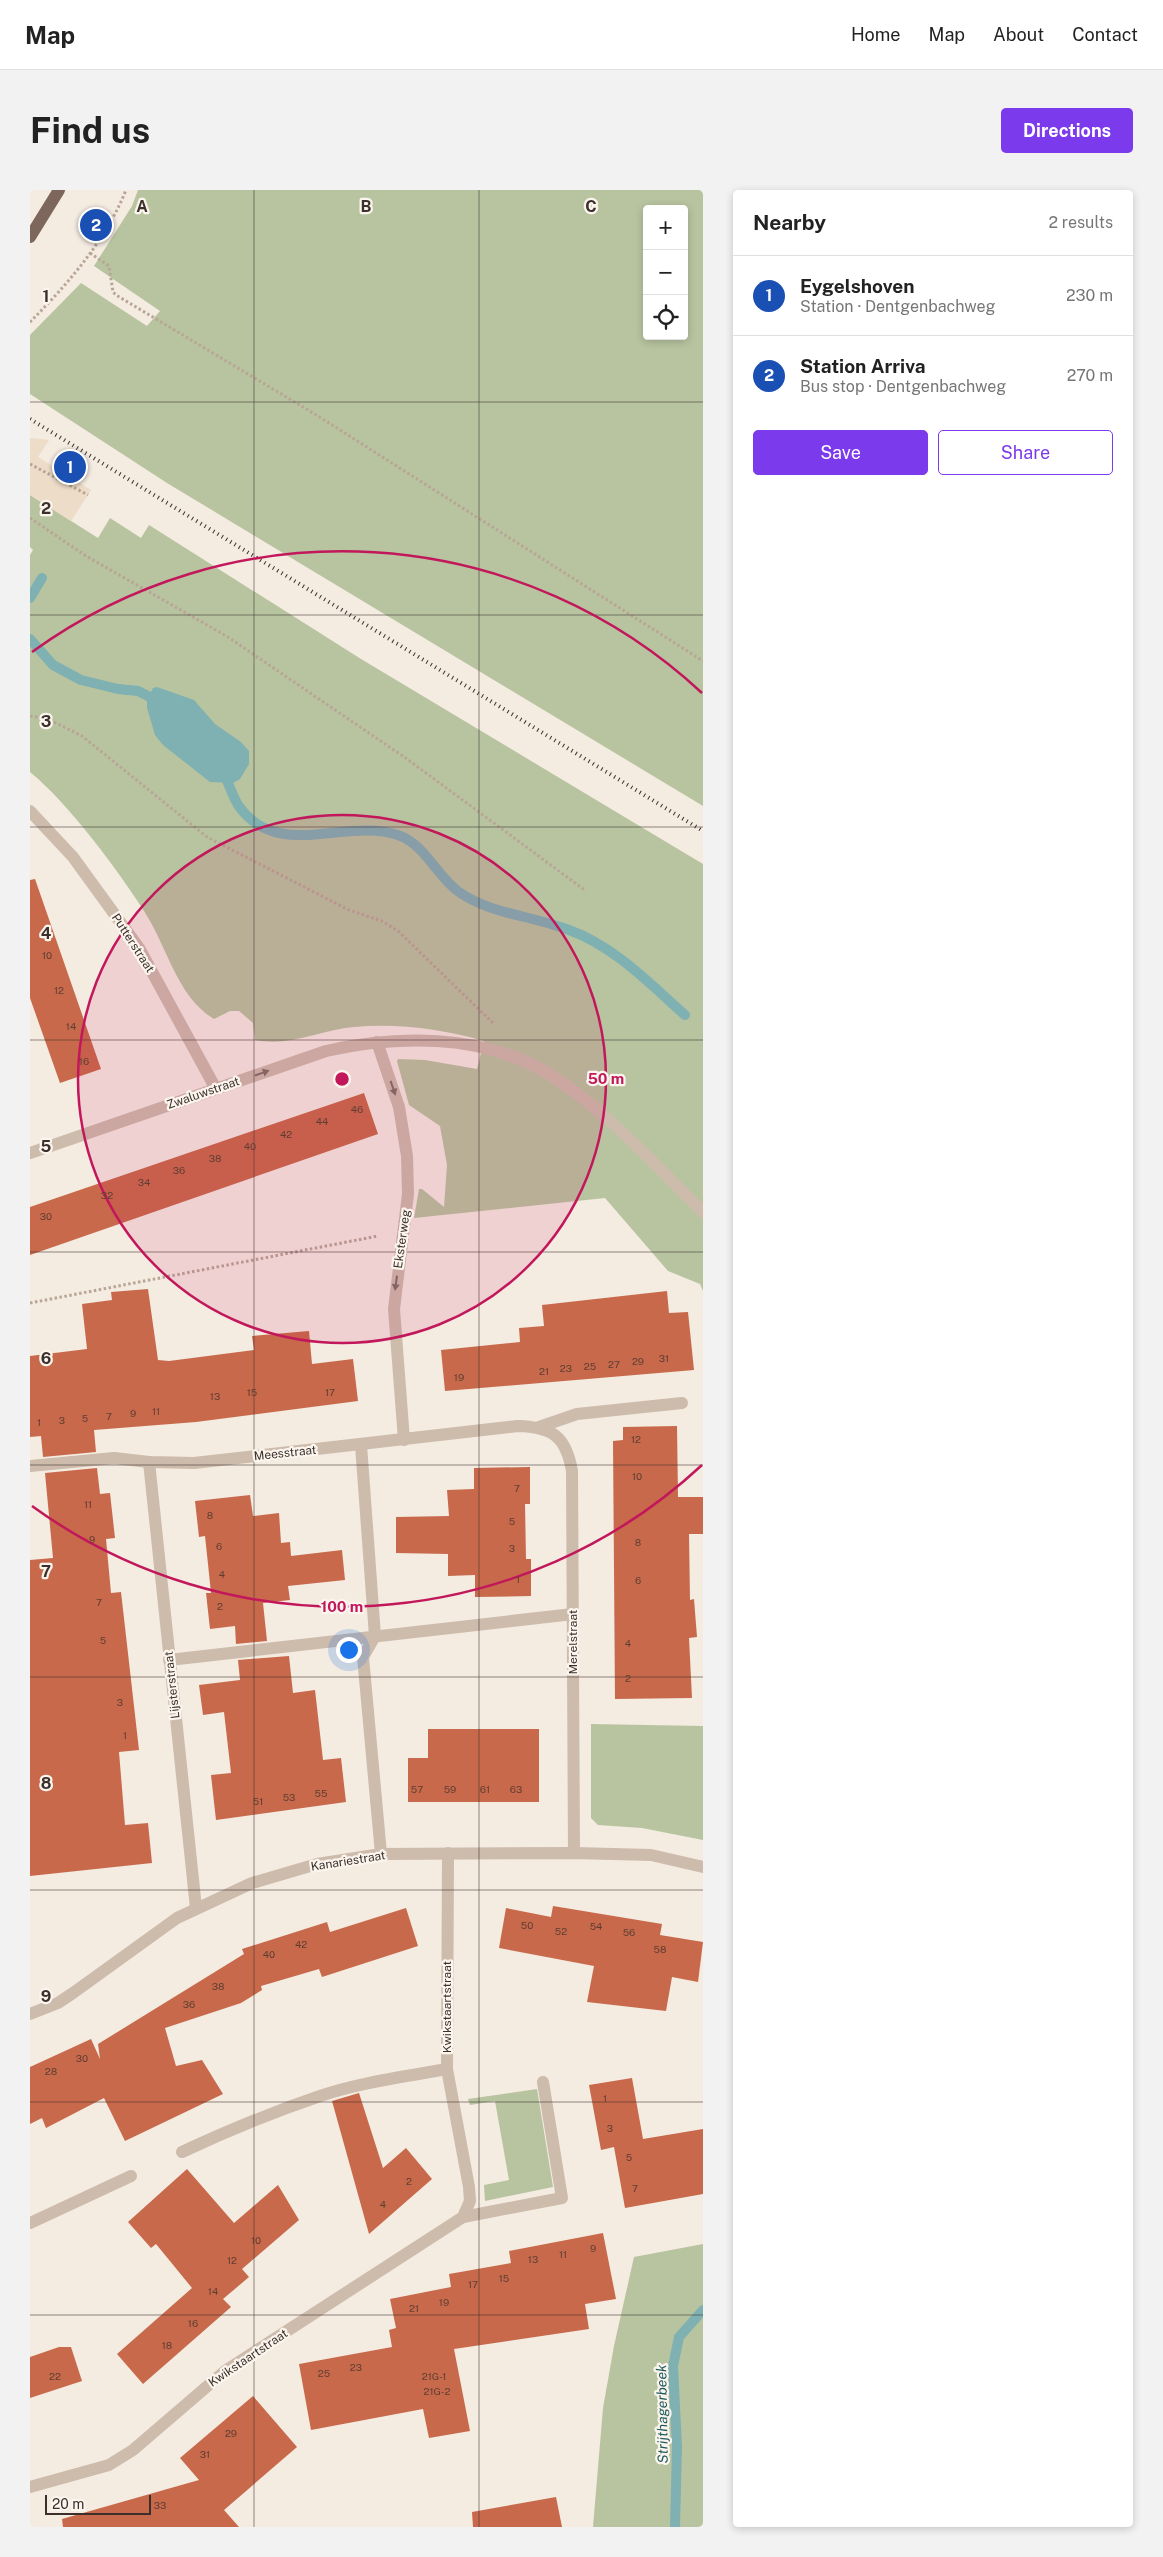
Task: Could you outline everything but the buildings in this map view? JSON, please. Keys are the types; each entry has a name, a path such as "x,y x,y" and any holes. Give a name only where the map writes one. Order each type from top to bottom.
{"main road":[{"path":"30,237 59,190"}],"street":[{"name":"Putterstraat","path":"30,811 73,857 139,948 216,1089"},
{"name":"Zwaluwstraat","path":"30,1153 305,1057 353,1045 377,1042 420,1041 464,1044 500,1053 544,1071 575,1093 638,1148 703,1212"},
{"name":"Eksterweg","path":"377,1042 399,1107 406,1140 408,1194 394,1309 404,1440"},
{"name":"Meesstraat","path":"30,1466 114,1458 149,1462 194,1463 518,1426 539,1427 577,1414 682,1403"},
{"name":"Meesstraat","path":"539,1427 556,1435"},
{"name":"Merelstraat","path":"556,1435 569,1452 572,1471 574,1853"},
{"path":"361,1445 375,1636 363,1657 381,1854"},
{"name":"Lijsterstraat","path":"149,1462 196,1908"},
{"path":"170,1660 573,1614"},
{"name":"Kwikstaartstraat","path":"448,1853 447,2069 470,2201 463,2217"},
{"name":"Kanariestraat","path":"30,2014 58,2003 177,1918 196,1908 252,1883 317,1864 381,1854 574,1853 651,1855 697,1864 703,1867"},
{"path":"182,2152 242,2125 321,2096 372,2082 447,2069"},
{"name":"Kwikstaartstraat","path":"30,2487 109,2465 133,2450 225,2371 463,2217 562,2198 543,2082"},
{"path":"30,2223 131,2176"}],"path":[{"path":"30,322 55,298 90,253 120,204 126,190"},
{"path":"90,253 107,263 110,269 113,292 116,295 326,421 703,661"},
{"path":"30,464 88,495"},
{"path":"30,518 86,556 228,637 407,759 586,891"},
{"path":"30,716 48,719 82,736 207,837 349,910 382,921 398,931 497,1028 501,1041 500,1053"},
{"path":"30,1303 404,1231"}],"green space":[{"path":"138,190 703,190 703,806 167,483 30,394 30,335 81,283 147,326 160,311 94,266 132,206"},
{"path":"30,495 98,538 110,518 141,538 149,525 361,659 703,864 703,1291 700,1284 668,1271 605,1198 414,1218 419,1189 422,1189 444,1207 447,1165 440,1126 409,1105 397,1061 398,1059 425,1060 477,1069 484,1041 436,1030 370,1026 342,1029 293,1040 268,1042 255,1040 253,1023 239,1011 230,1011 214,1019 191,998 174,970 144,911 120,876 76,819 45,785 30,772 30,555 33,550 30,547"},
{"path":"591,1724 703,1726 703,1840 642,1828 598,1825 591,1818"},
{"path":"537,2089 553,2187 485,2201 484,2185 509,2180 495,2101 470,2105 468,2099"},
{"path":"703,2244 703,2527 593,2527 603,2408 614,2346 634,2257"}],"shaded area":[{"path":"30,438 49,440 38,457 91,490 71,521 30,495"}],"water":[{"path":"157,687 194,700 215,724 241,742 249,751 249,764 240,779 233,783 210,782 163,745 155,735 147,708 147,700 153,688"}],"waterway":[{"path":"30,598 42,578"},
{"path":"30,639 53,665 81,680 118,689 138,691 160,702"},
{"path":"223,771 238,805 254,822 272,831 292,835 357,831 378,831 398,835 408,840 424,853 444,878 459,892 484,905 555,925 585,937 631,967 685,1015"},
{"name":"Strijthagerbeek","path":"675,2527 677,2447 673,2366 679,2337 703,2310"}],"railway":[{"path":"30,419 703,831"}],"place":[{"name":"Station Arriva","path":"96,225"},
{"name":"Eygelshoven","path":"70,467"}]}
